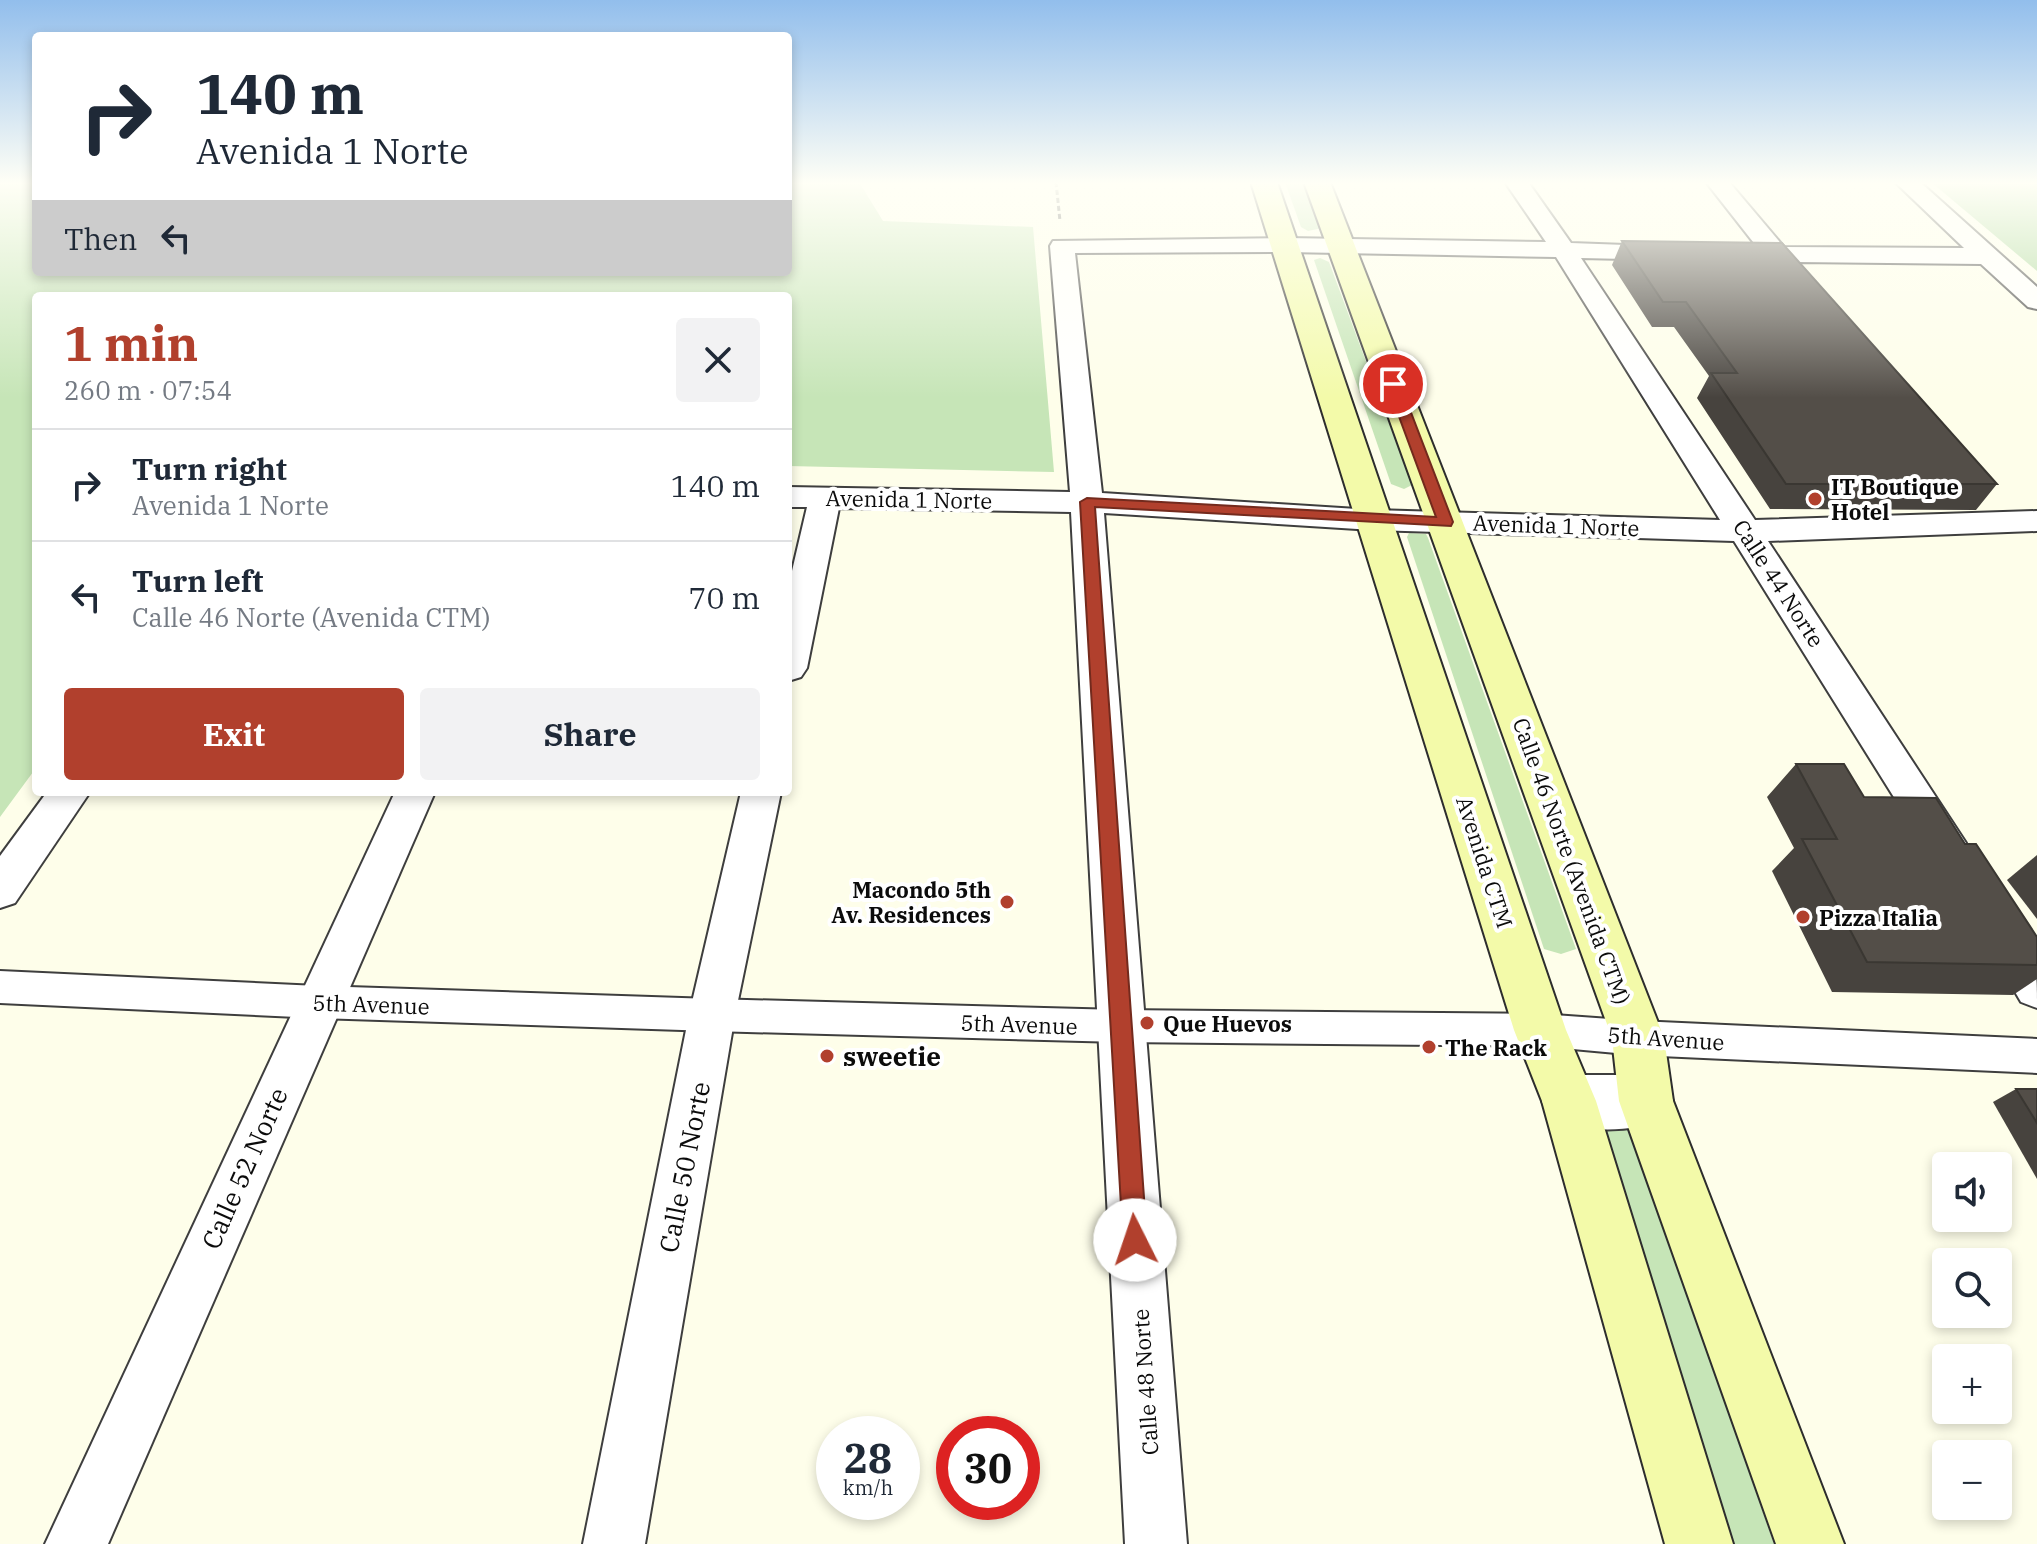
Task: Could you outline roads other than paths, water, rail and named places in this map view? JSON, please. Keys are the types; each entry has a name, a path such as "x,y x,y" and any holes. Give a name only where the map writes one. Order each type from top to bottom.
{"main road":[{"name":"Avenida CTM","path":"1289,254 1540,1030 1569,1101 1699,1544"},
{"name":"Calle 46 Norte (Avenida CTM)","path":"1344,254 1638,1038 1646,1101 1810,1544"}],"street":[{"name":"Calle 48 Norte","path":"1063,254 1087,502 1156,1544"},
{"name":"Calle 44 Norte","path":"1566,254 2037,987"},
{"path":"1744,254 1984,256 2037,301"},
{"path":"1777,255 1808,290"},
{"name":"Avenida 1 Norte","path":"792,497 1087,502 1373,520 1745,531 2022,520"},
{"path":"792,650 825,497"},
{"path":"0,890 67,796"},
{"name":"Calle 52 Norte","path":"76,1544 413,796"},
{"name":"Calle 50 Norte","path":"614,1544 712,1015 760,796"},
{"name":"5th Avenue","path":"0,987 318,1002 712,1015 1120,1026 1540,1030 1638,1038 2037,1056"},
{"path":"1569,1101 1646,1101"}],"place":[{"name":"IT Boutique Hotel","path":"1815,499"},
{"name":"Macondo 5th Av. Residences","path":"1007,902"},
{"name":"Pizza Italia","path":"1803,917"},
{"name":"Que Huevos","path":"1147,1023"},
{"name":"The Rack","path":"1429,1047"},
{"name":"sweetie","path":"827,1056"}]}
